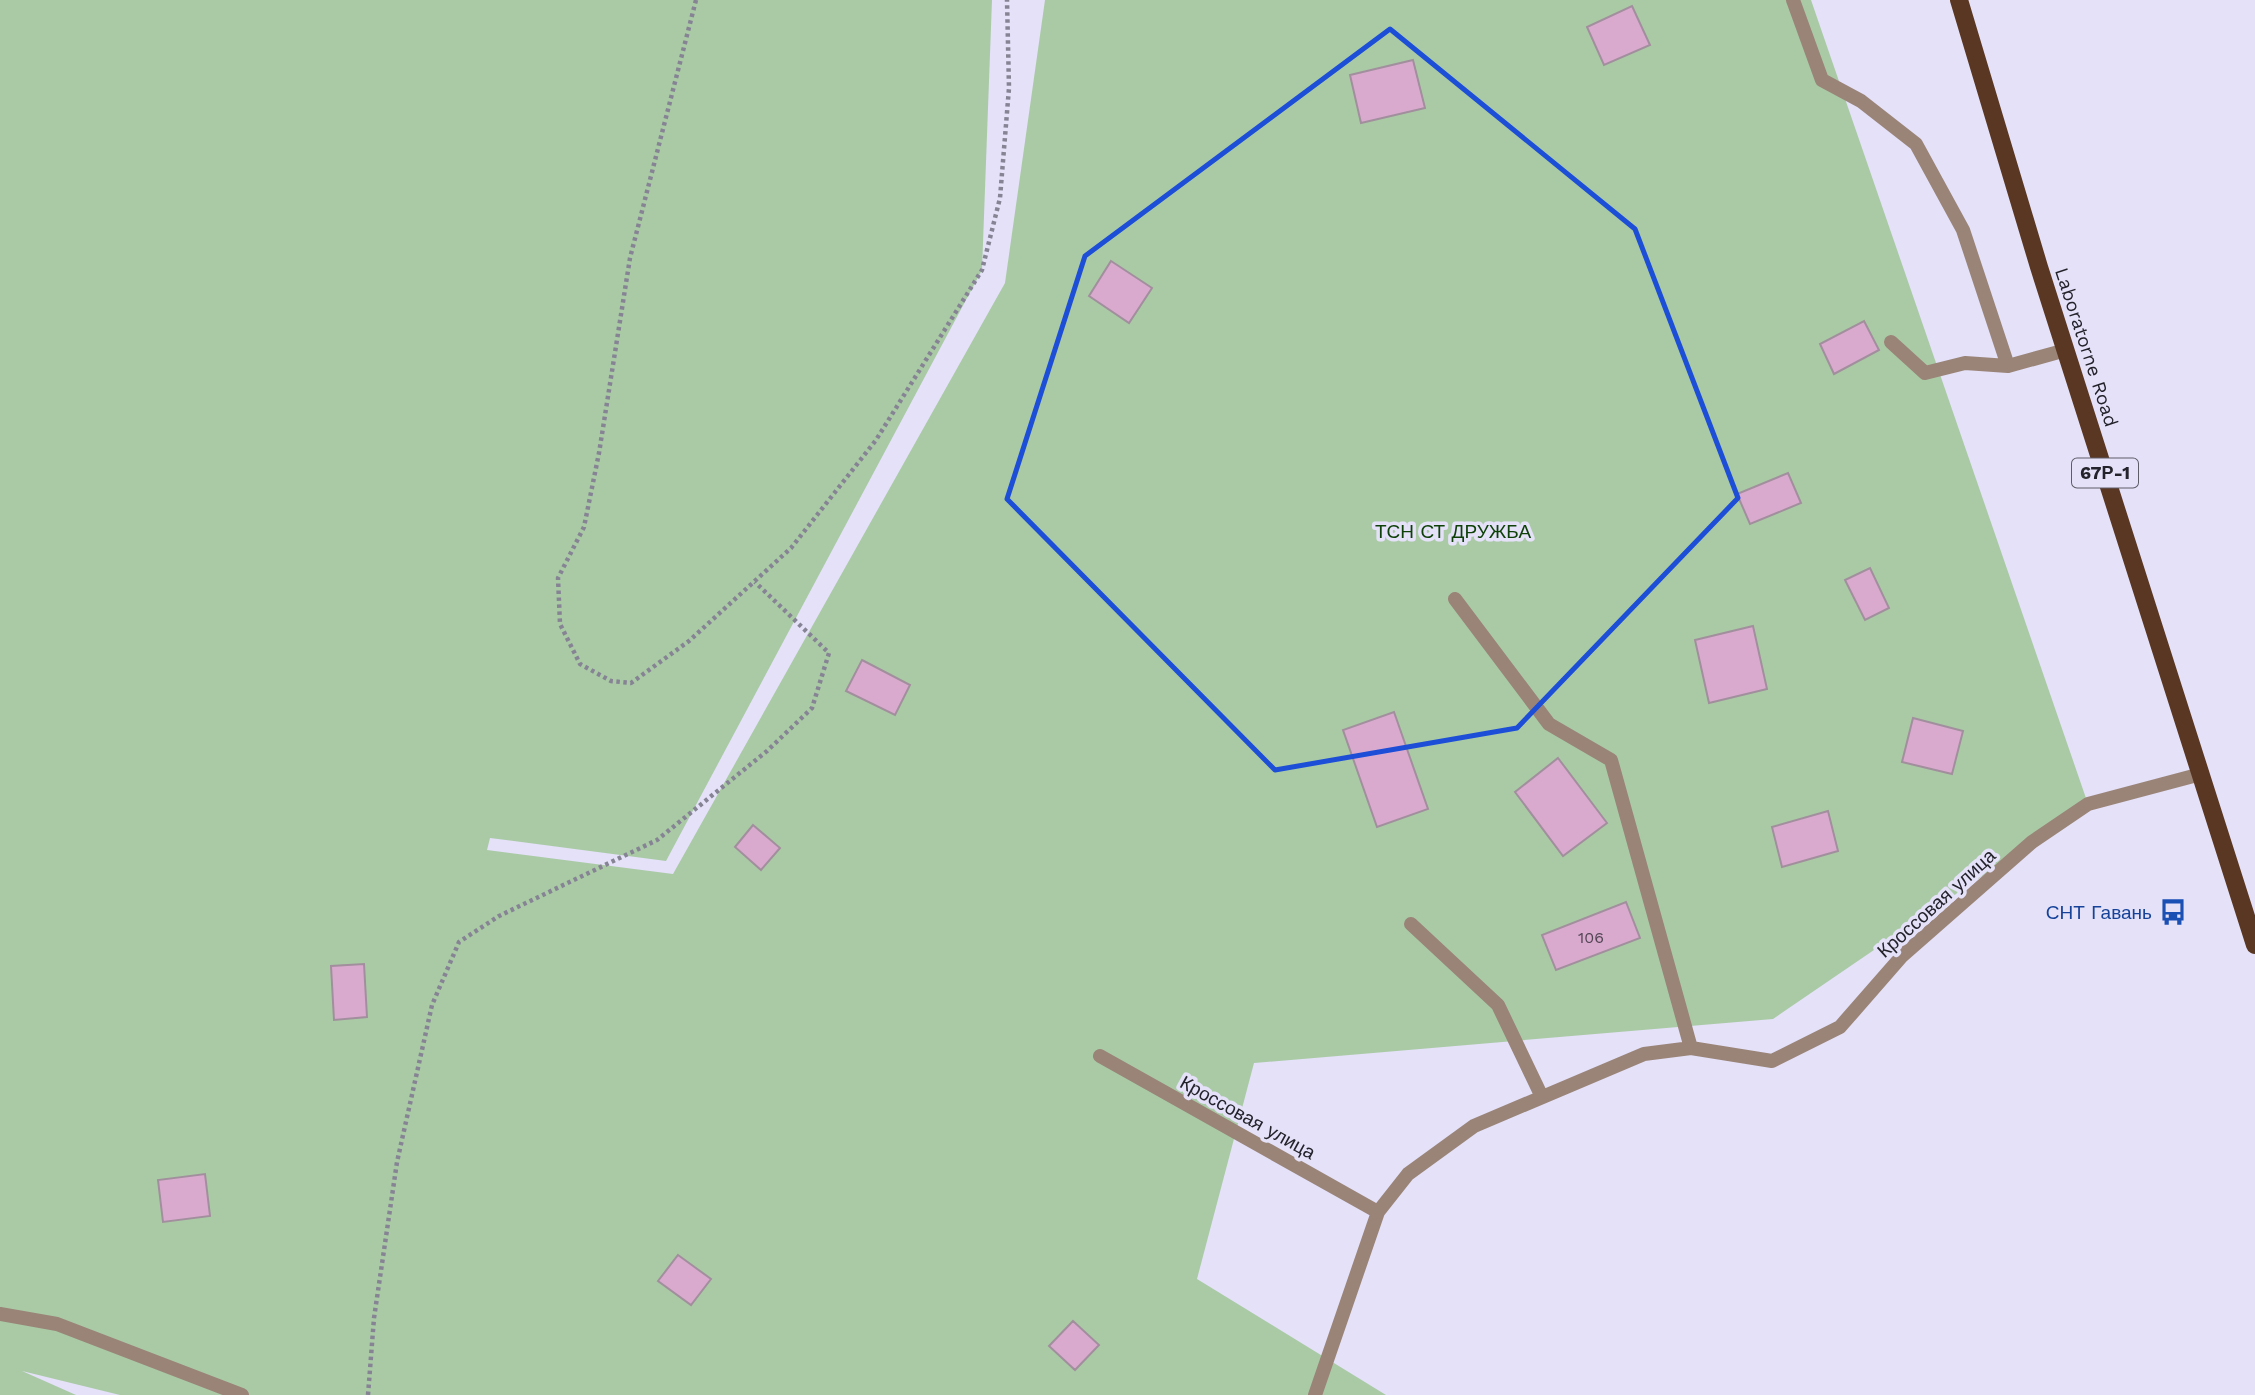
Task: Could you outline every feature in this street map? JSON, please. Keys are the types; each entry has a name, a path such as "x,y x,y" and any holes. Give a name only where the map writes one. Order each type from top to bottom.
{"main road":[{"name":"Laboratorne Road","path":"1959,0 2066,350 2255,945"}],"lane":[{"path":"1793,0 1822,80 1861,101 1916,144 1963,230 2008,366"},
{"path":"1891,342 1925,373 1965,363 2008,366 2066,350"},
{"path":"1455,599 1549,724 1611,760 1691,1048"},
{"name":"Кроссовая улица","path":"1315,1395 1378,1212 1408,1174 1474,1126 1644,1054 1691,1048 1772,1061 1840,1027 1902,956 2032,842 2088,804 2200,774"},
{"path":"1411,924 1498,1005 1542,1097"},
{"name":"Кроссовая улица","path":"1100,1056 1378,1212"},
{"path":"0,1314 57,1324 242,1395"}],"path":[{"path":"696,0 630,258 584,527 558,578 560,624 580,664 611,681 631,683 689,641 791,548 876,440 982,270 1000,198 1009,88 1007,0"},
{"path":"368,1395 374,1318 397,1162 432,1005 459,942 499,916 657,840 767,751 812,708 829,653 755,582"}],"highlighted area":[{"path":"1390,29 1635,229 1738,498 1517,728 1275,770 1007,499 1085,256"}],"green space":[{"name":"ТСН СТ ДРУЖБА","path":"0,0 992,0 982,270 666,861 490,838 487,850 673,874 1005,283 1045,0 1811,0 2088,804 1773,1019 1254,1063 1197,1279 1386,1395 120,1395 22,1371 76,1395 0,1395"}],"building":[{"path":"1632,6 1650,45 1604,65 1587,27"},
{"path":"1413,60 1425,108 1361,123 1350,75"},
{"path":"1111,261 1152,288 1129,323 1089,296"},
{"path":"1864,321 1879,350 1834,374 1820,344"},
{"path":"1788,473 1801,503 1750,524 1737,494"},
{"path":"1870,568 1889,608 1865,620 1845,580"},
{"path":"1753,626 1767,689 1709,703 1695,640"},
{"path":"862,660 910,685 895,715 846,691"},
{"path":"1394,712 1428,809 1377,827 1343,730"},
{"path":"1913,718 1963,731 1952,774 1902,762"},
{"path":"1558,758 1607,823 1563,856 1515,792"},
{"path":"1828,811 1838,851 1782,867 1772,827"},
{"path":"753,825 780,848 761,870 735,847"},
{"path":"1626,902 1640,938 1556,970 1542,935"},
{"path":"364,964 367,1017 334,1020 331,966"},
{"path":"205,1174 210,1216 163,1222 158,1180"},
{"path":"678,1255 711,1279 691,1305 658,1281"},
{"path":"1073,1321 1099,1345 1075,1370 1049,1346"}],"place":[{"name":"СНТ Гавань","path":"2173,912"}]}
